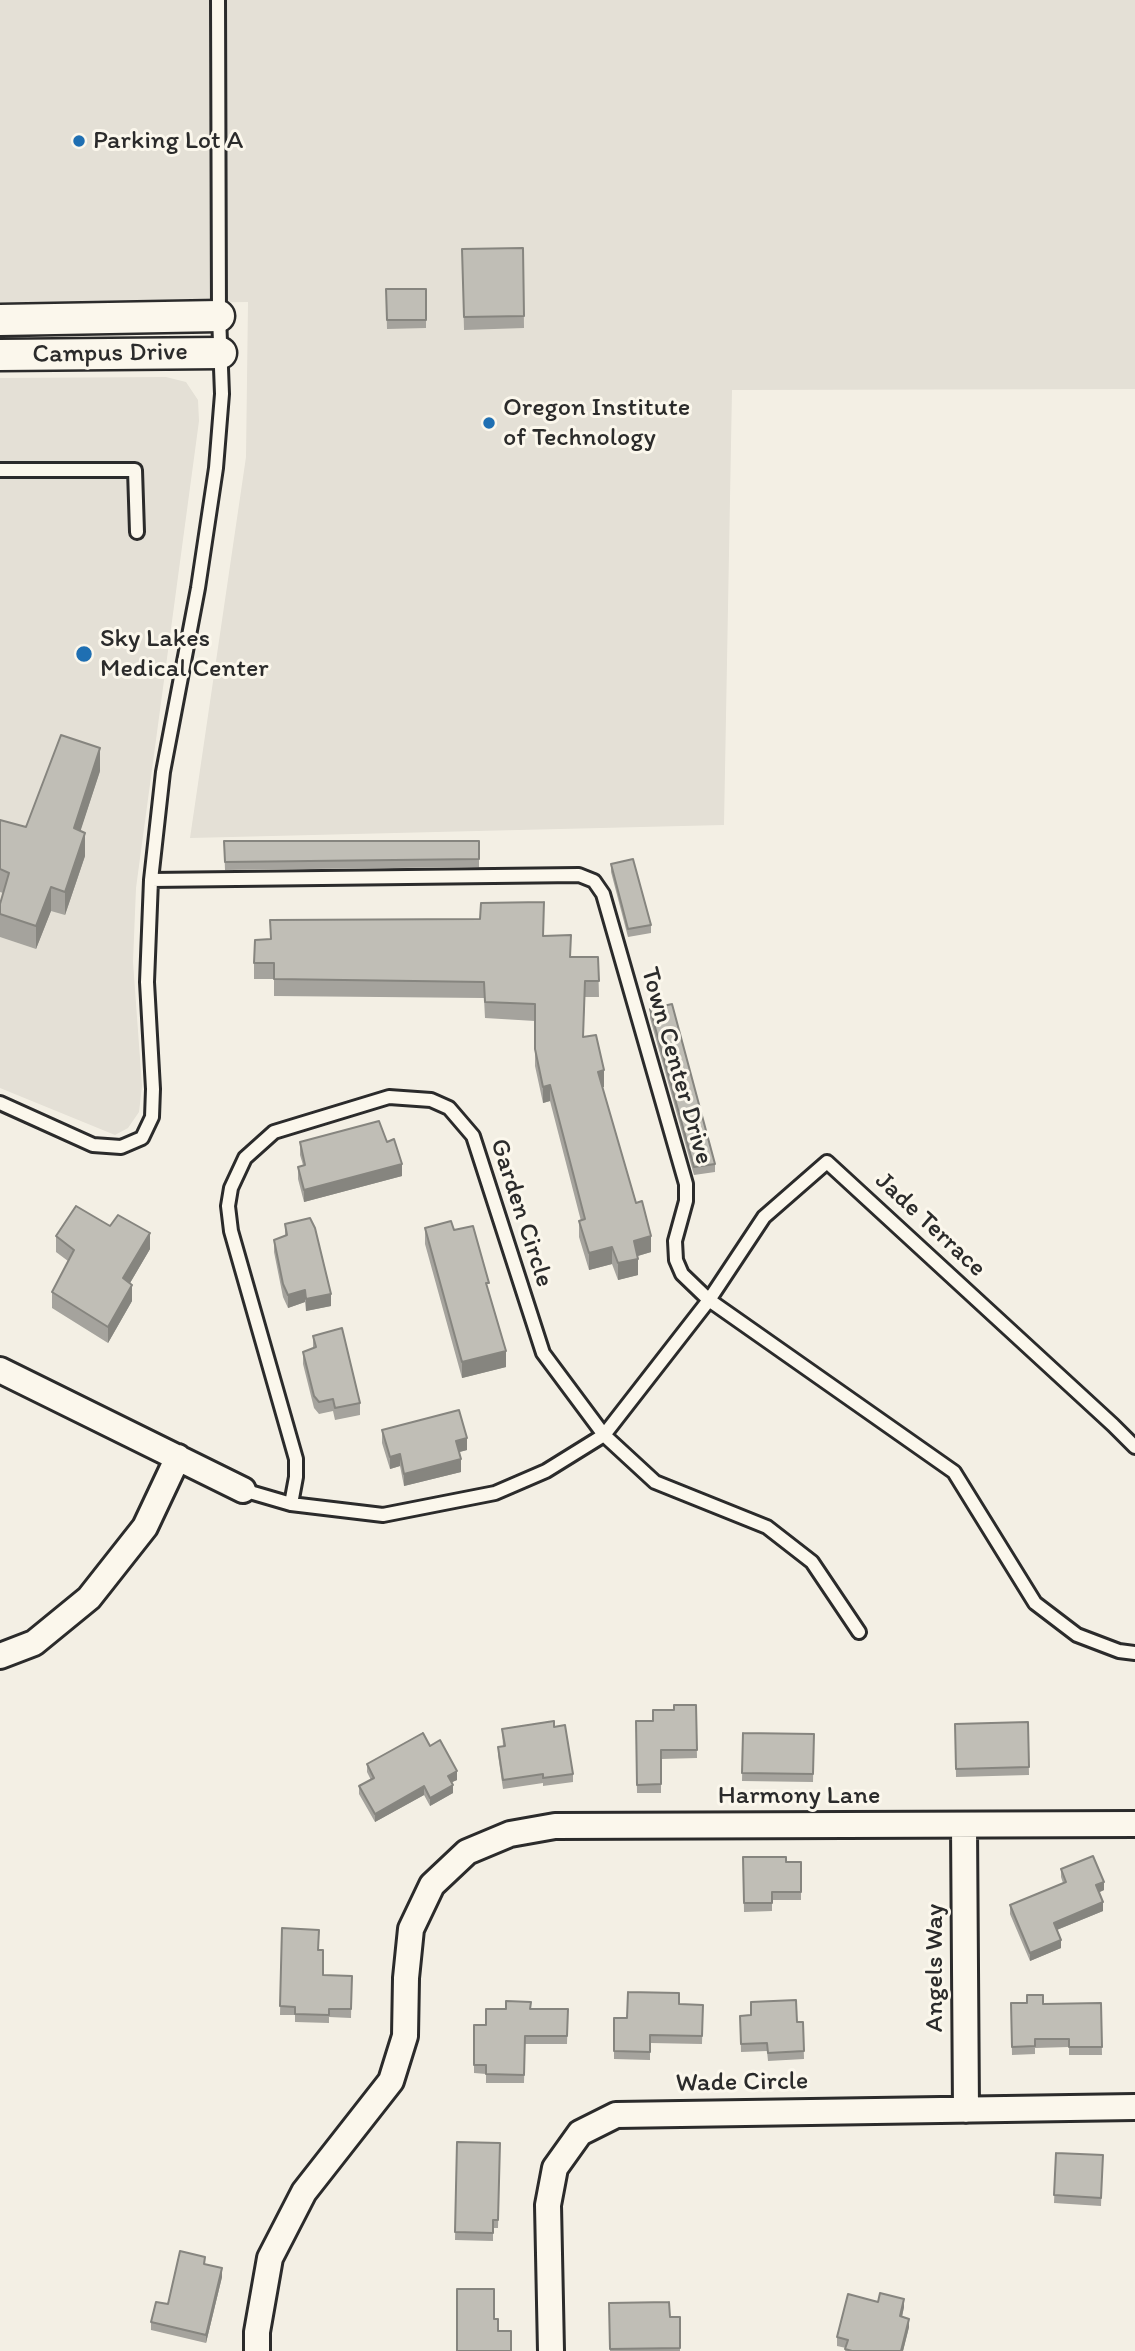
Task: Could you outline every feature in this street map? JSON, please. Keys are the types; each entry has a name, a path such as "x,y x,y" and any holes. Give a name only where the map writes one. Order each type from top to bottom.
{"street":[{"name":"Campus Drive","path":"0,320 219,316"},
{"name":"Campus Drive","path":"0,355 221,353"},
{"path":"0,1370 243,1490"},
{"path":"0,1656 34,1643 89,1598 145,1527 178,1457"},
{"name":"Harmony Lane","path":"257,2351 257,2332 270,2258 304,2192 391,2081 405,2036 406,1978 411,1930 432,1885 467,1852 510,1834 555,1826 1135,1824"},
{"name":"Angels Way","path":"964,1826 966,2110"},
{"name":"Wade Circle","path":"551,2351 548,2205 555,2168 580,2133 617,2115 1135,2107"}],"lane":[{"path":"0,1103 93,1145 121,1147 142,1138 152,1117 147,982 151,880 163,772 198,588 216,468 222,394 219,316 218,0"},
{"path":"0,471 135,470 138,532"},
{"name":"Town Center Drive","path":"151,880 579,875 594,881 603,894 686,1184 686,1201 675,1241 676,1260 682,1274 709,1300 954,1472 1035,1603 1077,1635 1119,1651 1135,1653"},
{"name":"Garden Circle","path":"291,1504 296,1459 231,1231 228,1206 231,1188 245,1158 274,1132 390,1097 431,1100 449,1108 473,1136 543,1353 604,1436 655,1482 767,1527 812,1562 859,1632"},
{"name":"Jade Terrace","path":"709,1300 764,1217 827,1162 1135,1447"},
{"path":"243,1490 291,1504 383,1515 495,1493 546,1471 604,1436 709,1300"}],"shaded area":[{"name":"Oregon Institute of Technology","path":"0,0 1135,0 1135,389 732,390 724,825 190,838 246,457 248,302 0,306"},
{"name":"Sky Lakes Medical Center","path":"166,377 186,382 198,400 199,421 136,888 133,962 142,1086 139,1112 128,1128 115,1135 0,1088 0,378"}],"building":[{"path":"523,248 524,316 464,317 462,249"},
{"path":"386,289 426,289 426,320 387,320"},
{"path":"61,735 100,748 74,828 85,833 65,892 51,887 36,926 0,914 0,904 9,873 0,869 0,820 26,827"},
{"path":"224,841 479,841 479,859 225,862"},
{"path":"633,859 651,925 628,929 611,864"},
{"path":"544,902 543,936 571,935 570,957 598,957 599,981 585,981 583,1037 596,1035 604,1070 598,1072 636,1203 642,1201 651,1236 634,1241 638,1259 618,1263 612,1247 589,1253 579,1221 585,1219 550,1085 543,1087 535,1049 535,1004 485,1002 484,982 274,979 274,963 254,963 255,940 271,939 270,920 480,919 481,903"},
{"path":"672,1004 715,1164 694,1167 650,1009"},
{"path":"379,1121 387,1142 394,1139 402,1164 304,1190 298,1167 305,1165 300,1142"},
{"path":"76,1206 110,1226 118,1215 150,1233 123,1278 132,1285 108,1327 52,1292 74,1250 56,1236"},
{"path":"310,1218 315,1228 331,1294 306,1299 305,1290 288,1295 283,1284 274,1240 287,1235 285,1224"},
{"path":"451,1221 454,1230 473,1226 506,1351 462,1362 425,1228"},
{"path":"342,1328 360,1403 335,1408 333,1399 319,1402 314,1396 303,1352 316,1347 313,1336"},
{"path":"459,1410 467,1438 456,1441 461,1459 404,1474 400,1454 390,1457 382,1430"},
{"path":"674,1705 696,1705 697,1750 661,1750 661,1784 637,1785 636,1721 653,1721 653,1710 674,1710"},
{"path":"554,1721 554,1727 565,1725 573,1774 543,1778 543,1774 503,1780 498,1747 505,1746 502,1729"},
{"path":"1028,1722 1029,1767 956,1769 955,1724"},
{"path":"423,1733 430,1746 440,1740 457,1771 448,1776 453,1785 430,1798 424,1786 375,1814 359,1786 374,1778 367,1764"},
{"path":"743,1733 814,1734 813,1774 742,1773"},
{"path":"1093,1856 1104,1882 1096,1885 1103,1902 1054,1923 1061,1940 1030,1953 1010,1905 1066,1882 1061,1869"},
{"path":"743,1857 786,1857 786,1862 801,1862 801,1892 772,1892 772,1903 744,1903"},
{"path":"282,1928 319,1930 318,1950 323,1950 323,1975 352,1976 351,2009 329,2009 329,2015 295,2014 295,2007 280,2006"},
{"path":"628,1992 679,1993 679,2004 703,2005 702,2036 650,2035 650,2052 614,2051 614,2018 627,2018"},
{"path":"1027,1995 1043,1995 1043,2004 1101,2003 1102,2047 1069,2047 1069,2039 1035,2039 1035,2046 1012,2047 1011,2003 1027,2003"},
{"path":"796,2000 797,2022 803,2022 804,2051 768,2053 767,2043 741,2044 740,2016 751,2015 751,2002"},
{"path":"506,2001 531,2002 530,2009 568,2009 567,2036 525,2036 524,2075 486,2074 486,2065 474,2065 474,2025 486,2025 486,2009 506,2009"},
{"path":"457,2142 500,2143 498,2220 493,2220 493,2233 455,2232"},
{"path":"1056,2153 1103,2155 1101,2198 1054,2195"},
{"path":"180,2251 205,2257 204,2264 222,2268 206,2335 151,2322 156,2302 168,2304"},
{"path":"457,2289 494,2289 494,2319 498,2319 498,2331 511,2331 511,2351 457,2351"},
{"path":"880,2293 904,2299 900,2316 909,2319 901,2351 845,2349 848,2340 837,2337 848,2294 878,2302"},
{"path":"669,2302 670,2317 680,2317 680,2348 610,2349 609,2303"}],"place":[{"name":"Parking Lot A","path":"79,141"},
{"name":"Oregon Institute of Technology","path":"489,423"},
{"name":"Sky Lakes Medical Center","path":"84,654"}]}
